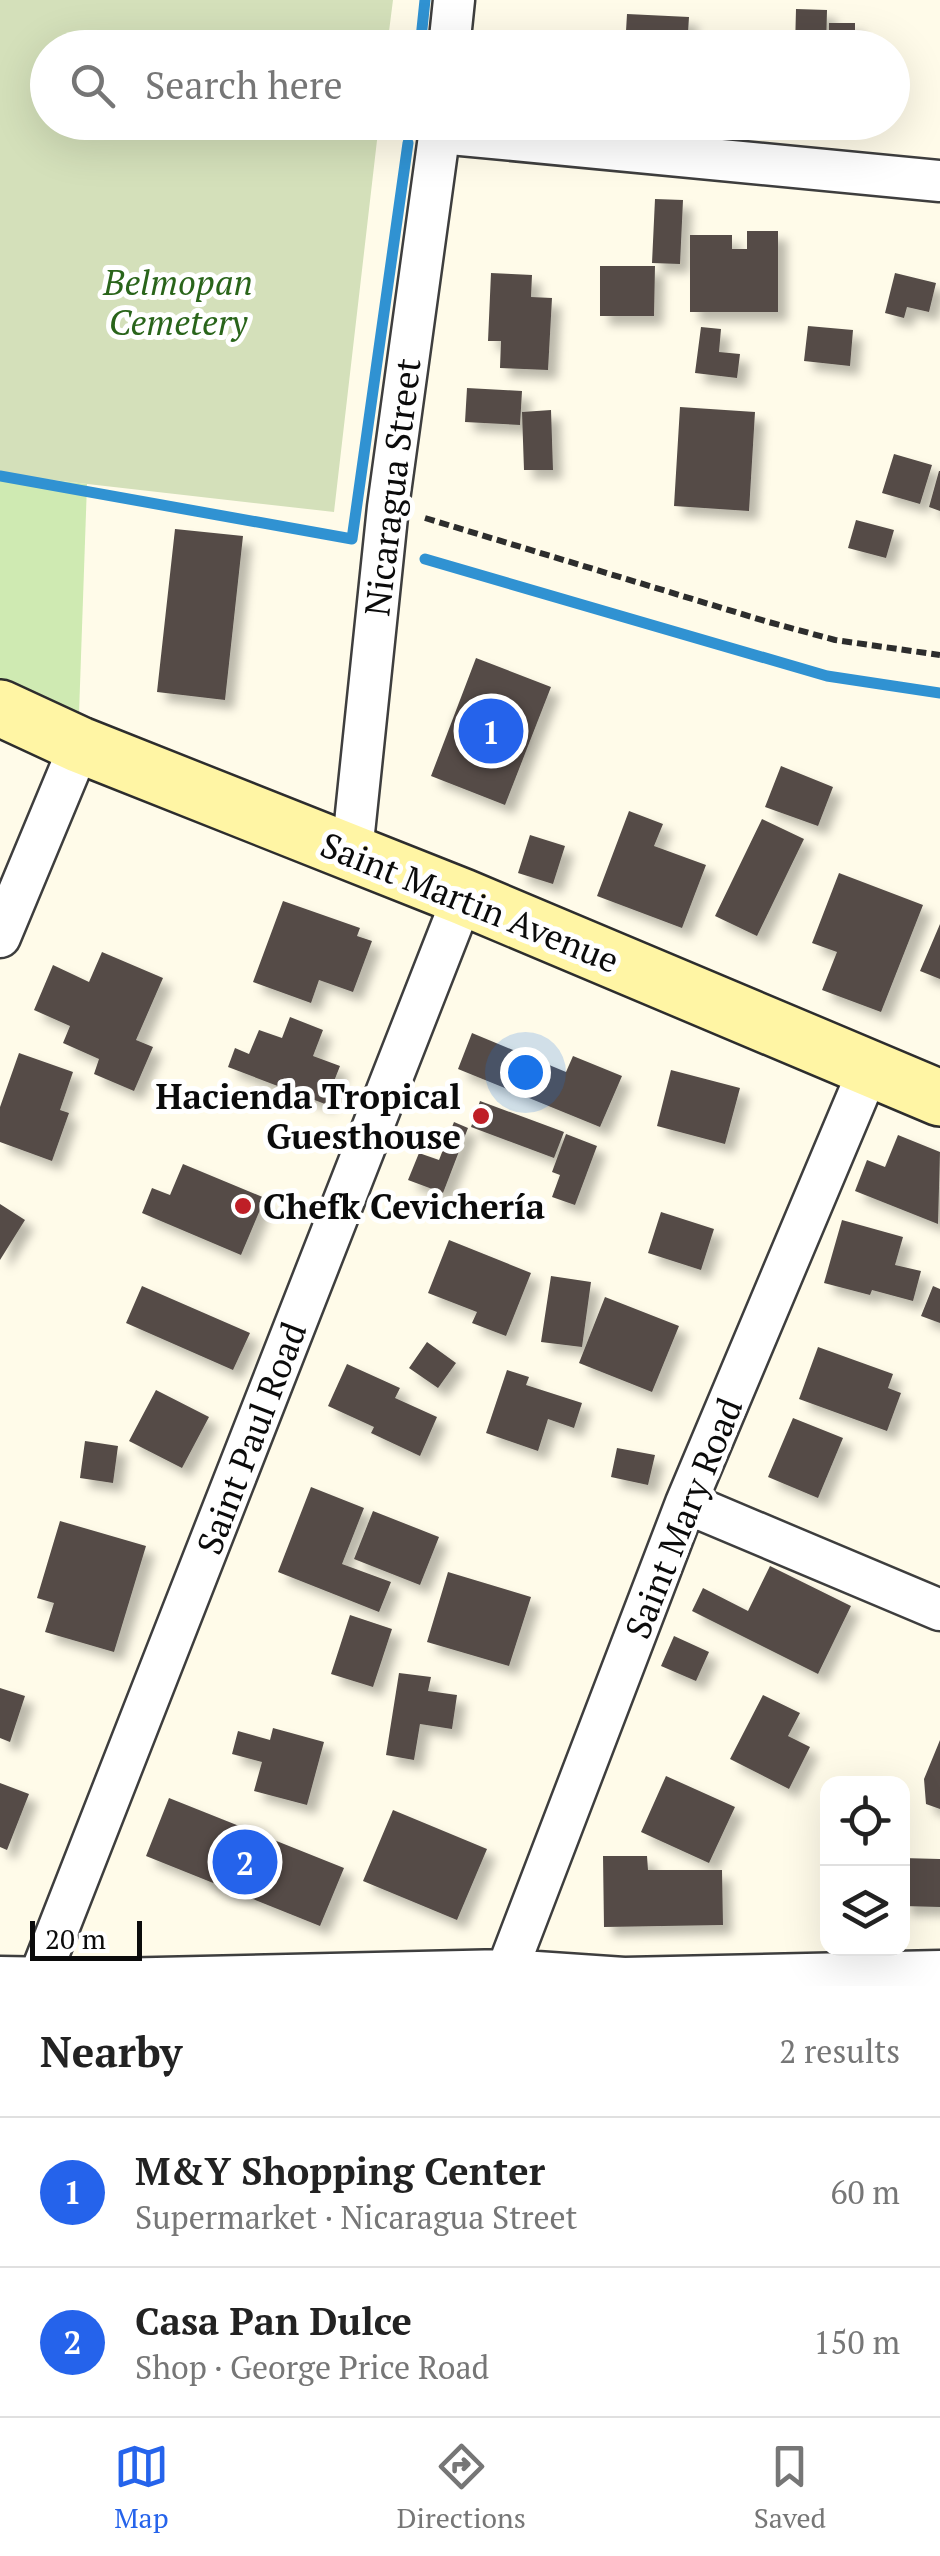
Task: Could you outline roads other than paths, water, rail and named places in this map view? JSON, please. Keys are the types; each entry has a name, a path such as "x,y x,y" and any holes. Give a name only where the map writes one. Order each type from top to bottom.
{"street":[{"path":"451,30 454,0"},
{"name":"Nicaragua Street","path":"352,852 388,507 438,140"},
{"path":"553,140 940,181"},
{"name":"Saint Martin Avenue","path":"0,708 80,746 352,852 940,1098"},
{"path":"0,937 80,746"},
{"name":"Saint Paul Road","path":"20,1978 463,898"},
{"name":"Saint Mary Road","path":"508,1970 686,1503 869,1069"},
{"path":"686,1503 940,1610"},
{"path":"20,1978 508,1970 624,1978 940,1971"}],"waterway":[{"path":"422,30 425,0"},
{"path":"0,476 352,539 408,143"},
{"path":"425,559 827,676 940,693"}],"place":[{"name":"M&Y Shopping Center","path":"491,731"},
{"name":"Hacienda Tropical Guesthouse","path":"481,1116"},
{"name":"Chefk Cevichería","path":"243,1206"},
{"name":"Casa Pan Dulce","path":"245,1862"}],"park label":[{"name":"Belmopan Cemetery","path":"178,302"}]}
